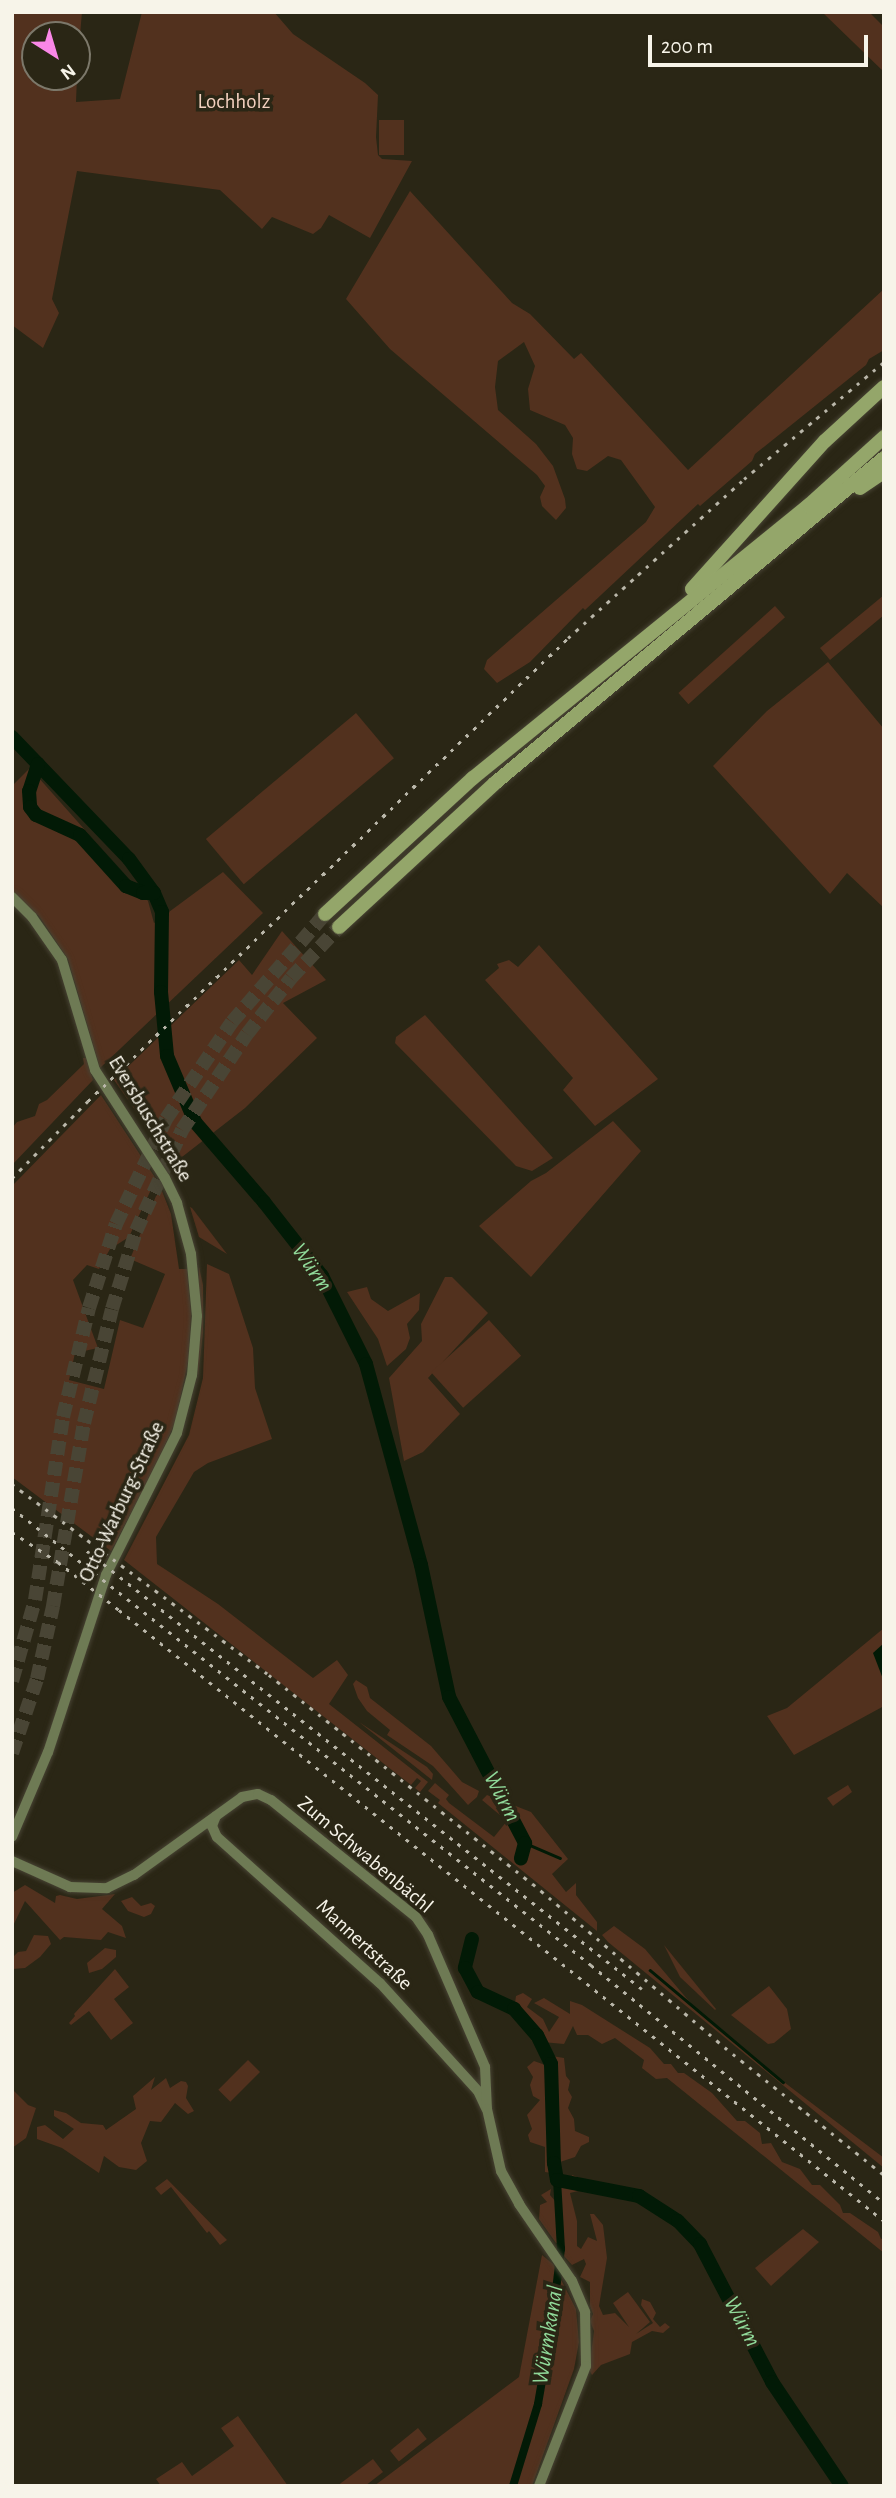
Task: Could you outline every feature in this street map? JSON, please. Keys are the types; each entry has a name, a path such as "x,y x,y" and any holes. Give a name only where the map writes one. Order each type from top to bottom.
{"highway":[{"path":"663,622 737,542 795,472 884,387"},
{"path":"325,914 473,778 808,506 884,438"},
{"path":"339,927 495,783 884,458"},
{"path":"821,513 884,472"}],"street":[{"name":"Eversbuschstraße","path":"12,897 32,917 62,960 95,1070 165,1178 181,1213 191,1254"},
{"name":"Otto-Warburg-Straße","path":"12,1837 48,1752 106,1575 163,1464 186,1404 192,1375 197,1316 191,1254"},
{"name":"Zum Schwabenbächl","path":"12,1861 61,1885 96,1890 126,1880 247,1795 267,1798 416,1917 428,1935 485,2067 487,2109 498,2162 519,2204 565,2271 585,2312 586,2365 539,2486"},
{"path":"216,1816 212,1826 216,1837"},
{"name":"Zum Schwabenbächl","path":"177,1844 200,1834 216,1837"},
{"name":"Mannertstraße","path":"216,1837 380,1983 478,2091 487,2109"}],"green space":[{"name":"Lochholz","path":"12,12 82,12 81,21 21,21 21,91 76,91 76,102 120,99 142,12 274,12 293,34 365,83 378,95 378,155 382,159 412,161 370,238 329,215 321,228 313,234 272,217 262,229 220,190 77,171 52,299 59,313 43,348 12,325"},
{"path":"822,12 869,12 884,27 884,72"},
{"path":"379,120 404,120 404,155 379,155"},
{"path":"410,191 512,303 530,314 574,359 581,353 688,470 884,289 884,350 869,359 866,365 755,454 752,461 700,506 698,504 585,610 583,608 530,662 497,683 484,669 487,660 646,522 655,507 621,460 608,456 587,471 577,469 572,454 573,438 565,425 530,410 528,389 535,366 524,342 498,361 495,387 498,410 536,444 553,466 566,508 556,520 542,506 540,497 545,486 537,475 390,349 346,299"},
{"path":"884,595 884,615 830,660 820,648"},
{"path":"775,606 785,617 688,704 678,693"},
{"path":"828,662 884,729 884,908 847,873 830,894 713,766 767,711"},
{"path":"356,713 394,758 244,884 206,839"},
{"path":"30,768 148,901 154,923 223,872 263,913 100,1068 68,959 39,916 12,894 12,786"},
{"path":"282,931 326,980 283,1003 317,1038 245,1108 173,1164 114,1080 239,960 252,975"},
{"path":"539,945 658,1079 595,1126 563,1090 573,1078 485,980 499,968 497,964 509,960 518,967"},
{"path":"425,1015 553,1158 532,1171 516,1166 395,1043 396,1037"},
{"path":"83,1058 86,1058 93,1080 12,1165 13,1127 17,1122 35,1116 39,1104 47,1100 84,1064"},
{"path":"101,1095 156,1179 129,1237 110,1249 99,1269 87,1265 73,1280 98,1348 75,1353 69,1380 104,1389 120,1320 143,1328 165,1274 130,1259 156,1196 162,1191 171,1214 179,1269 187,1269 191,1314 188,1362 175,1422 157,1464 111,1551 12,1477 12,1186"},
{"path":"613,1121 641,1151 531,1277 479,1226 531,1181 546,1173"},
{"path":"190,1207 192,1208 227,1254 199,1237"},
{"path":"207,1264 229,1274 253,1348 255,1388 272,1439 208,1463 194,1472 156,1537 157,1564 218,1604 313,1678 337,1660 348,1675 329,1704 428,1782 420,1792 415,1788 421,1781 417,1778 411,1785 124,1560 189,1435 203,1378"},
{"path":"199,1267 203,1285 203,1333 198,1376"},
{"path":"445,1277 452,1277 488,1313 428,1378 460,1414 423,1452 404,1461 389,1378 422,1341 421,1324"},
{"path":"367,1287 371,1299 388,1311 420,1293 419,1310 407,1324 410,1338 406,1349 387,1366 378,1339 347,1292"},
{"path":"489,1320 521,1356 463,1408 431,1372"},
{"path":"884,1628 884,1706 794,1755 767,1716 787,1708"},
{"path":"356,1680 367,1687 370,1698 431,1746 462,1782 479,1791 477,1797 468,1805 433,1766 387,1735 390,1730 367,1711 358,1698 353,1684"},
{"path":"359,1722 427,1767 433,1774 432,1780"},
{"path":"435,1783 449,1795 446,1799 449,1803 494,1837 507,1821 482,1800 487,1795 531,1812 568,1859 552,1874 566,1892 576,1883 576,1895 597,1922 597,1931 438,1803 440,1800 428,1791"},
{"path":"848,1785 852,1792 833,1806 827,1798"},
{"path":"25,1885 55,1903 56,1896 60,1895 77,1899 115,1894 102,1909 122,1926 126,1938 108,1932 101,1940 64,1937 60,1940 25,1901 12,1928 12,1893"},
{"path":"132,1897 141,1906 151,1903 155,1906 151,1914 144,1917 128,1911 121,1901"},
{"path":"614,1926 645,1949 693,2006 776,2076 884,2158 884,2168 608,1942 602,1935"},
{"path":"34,1935 48,1936 51,1944 25,1968 12,1969 12,1958 18,1952 26,1951"},
{"path":"664,1945 716,2009 715,2010 680,1977"},
{"path":"105,1948 116,1950 116,1957 102,1969 89,1973 87,1963"},
{"path":"115,1969 129,1987 114,1999 133,2023 111,2040 89,2011 71,2025 69,2023 74,2014"},
{"path":"769,1986 787,2009 791,2029 774,2043 768,2044 731,2015"},
{"path":"523,1993 532,1999 527,2007 543,2019 549,2032 559,2017 534,2003 544,1998 570,2014 570,2001 582,2005 650,2048 664,2064 671,2064 678,2073 684,2073 712,2093 737,2121 745,2121 760,2133 762,2144 771,2143 782,2162 800,2169 812,2185 820,2185 840,2205 843,2213 850,2213 878,2232 881,2239 884,2238 884,2253 667,2078 656,2079 642,2068 644,2060 615,2038 602,2044 588,2035 577,2035 573,2026 564,2044 532,2041 529,2035 536,2028 515,2003 516,1996"},
{"path":"552,2056 564,2058 566,2076 570,2081 568,2090 572,2097 568,2108 574,2119 575,2131 589,2137 589,2142 581,2146 575,2157 557,2163 551,2173 545,2172 545,2147 530,2142 528,2135 532,2129 527,2115 540,2100 533,2096 530,2085 533,2077 527,2067 534,2061 548,2066"},
{"path":"248,2060 260,2072 230,2102 218,2090"},
{"path":"155,2077 151,2090 166,2078 170,2088 181,2081 186,2082 186,2098 194,2111 188,2114 175,2103 161,2122 150,2121 141,2143 147,2161 136,2170 119,2167 104,2156 99,2173 62,2148 37,2139 37,2127 45,2125 63,2139 74,2129 54,2116 54,2110 66,2113 81,2123 103,2125 106,2130 136,2109 133,2096"},
{"path":"12,2089 28,2105 36,2108 26,2138 12,2148"},
{"path":"572,2175 580,2178 578,2191 570,2193 577,2221 577,2246 581,2249 588,2237 597,2241 590,2214 594,2214 603,2225 607,2258 599,2306 603,2315 615,2313 629,2327 613,2303 628,2292 650,2322 636,2334 653,2323 641,2305 642,2299 650,2302 656,2313 653,2319 660,2327 665,2323 670,2327 663,2333 652,2331 632,2342 630,2354 601,2365 592,2375 589,2369 594,2331 590,2321 593,2314 590,2306 590,2282 580,2277 586,2264 584,2259 572,2265 564,2256 563,2242 556,2243 539,2219 540,2205 547,2202 541,2195 551,2189 550,2195 556,2202 557,2193 563,2185 570,2184"},
{"path":"167,2179 227,2240 220,2245 209,2231 207,2233 171,2187 161,2195 155,2188"},
{"path":"803,2229 819,2242 771,2286 755,2268"},
{"path":"542,2255 553,2264 576,2309 579,2342 574,2369 532,2486 374,2486 519,2377"},
{"path":"238,2416 288,2486 161,2486 156,2479 182,2462 192,2476 234,2446 221,2428"},
{"path":"418,2428 427,2439 399,2462 390,2451"},
{"path":"373,2459 383,2472 365,2486 337,2486"}],"shaded area":[{"path":"884,1643 884,1679 883,1679 873,1653"}],"waterway":[{"name":"Würm","path":"12,737 129,859 154,893 162,912 161,992 167,1056 195,1122 264,1202 322,1276 366,1364 421,1565 449,1697 525,1843 521,1858"},
{"path":"38,764 29,791 30,807 36,815 80,835 126,886 143,893 154,893"},
{"path":"525,1843 560,1858"},
{"name":"Würm","path":"472,1939 465,1968 478,1992 514,2009 537,2035 551,2064 554,2163 557,2180 639,2196 678,2221 700,2244 772,2382 842,2486"},
{"path":"650,1970 783,2082"},
{"name":"Würmkanal","path":"513,2486 538,2404 552,2323 561,2249 557,2180"}],"tunnel":[{"path":"12,1681 35,1600 63,1417 89,1308 116,1224 166,1119 232,1022 325,914"},
{"path":"12,1753 37,1679 53,1606 84,1423 112,1309 136,1231 182,1130 247,1034 291,978 339,927"}],"railway":[{"path":"12,1178 88,1101 568,638 744,479 884,362"},
{"path":"12,1484 269,1675 533,1884 733,2054 884,2175"},
{"path":"12,1508 591,1965 884,2203"},
{"path":"12,1532 58,1562 119,1610 884,2221"},
{"path":"87,1551 642,1989"}]}
